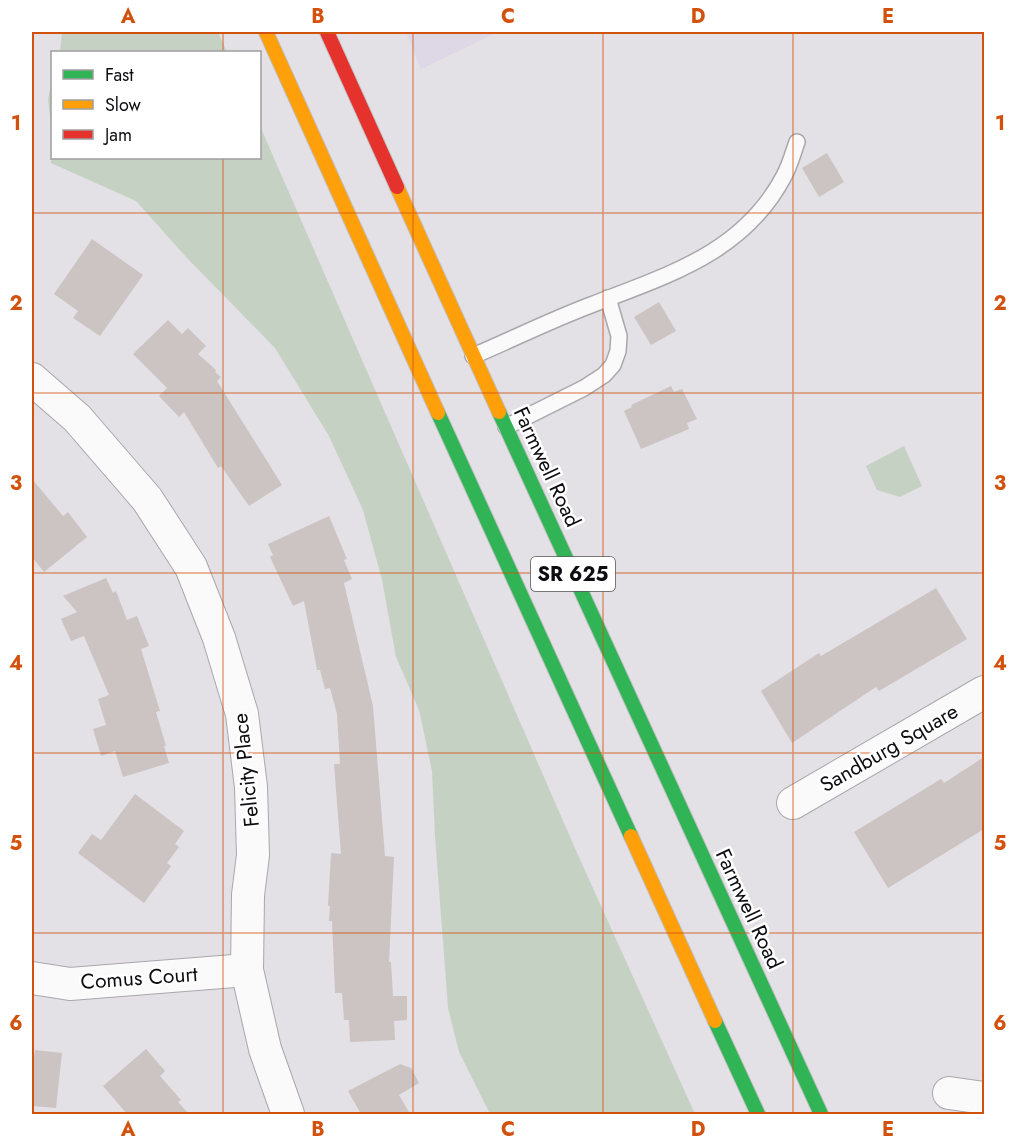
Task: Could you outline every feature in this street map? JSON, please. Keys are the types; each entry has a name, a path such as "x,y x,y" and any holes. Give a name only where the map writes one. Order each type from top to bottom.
{"main road":[{"name":"SR 625","path":"266,32 367,259 758,1114"},
{"name":"Farmwell Road","path":"327,32 821,1114"}],"street":[{"name":"Felicity Place","path":"32,379 77,418 147,499 191,567 219,638 242,714 251,787 253,855 248,895 247,970 265,1049 288,1114"},
{"name":"Sandburg Square","path":"793,803 984,692"},
{"name":"Comus Court","path":"32,978 70,984 247,970"},
{"path":"949,1093 984,1098"}],"lane":[{"path":"473,356 683,268 729,242 770,200 785,175 797,142"},
{"path":"506,428 584,388 604,375 613,365 618,351 619,336 608,298"}],"shaded area":[{"path":"406,32 498,32 421,69"}],"green space":[{"path":"62,32 218,32 227,51 60,51"},
{"path":"51,86 51,124 48,99"},
{"path":"261,128 578,855 695,1114 490,1114 459,1052 448,1008 432,771 419,710 396,657 382,580 363,510 329,436 275,348 187,258 136,201 51,163 51,159 261,159"},
{"path":"904,446 922,486 900,497 877,490 866,466"}],"building":[{"path":"827,153 844,182 819,197 802,168"},
{"path":"92,239 143,275 100,336 73,318 78,311 54,294"},
{"path":"659,302 676,331 651,345 634,317"},
{"path":"168,320 182,334 188,328 206,346 198,354 221,377 217,381 282,485 249,506 221,466 218,468 184,412 179,417 159,396 167,388 133,354"},
{"path":"671,386 674,392 682,389 697,419 687,423 689,429 641,449 624,411 632,407 631,405"},
{"path":"32,479 63,516 68,512 87,537 44,572 32,557"},
{"path":"329,516 347,559 344,560 352,579 344,583 373,706 385,856 394,857 389,962 391,962 393,996 407,996 407,1020 394,1021 395,1040 350,1042 349,1020 344,1020 342,993 335,993 332,921 329,921 330,906 328,906 331,853 341,854 334,764 340,764 337,714 330,688 325,689 320,670 317,670 304,601 293,606 270,557 273,555 268,544"},
{"path":"106,578 113,593 116,591 127,620 137,616 149,646 141,649 160,711 156,712 169,763 123,777 115,751 101,756 93,729 106,725 98,699 109,695 84,636 71,641 61,619 77,612 63,596"},
{"path":"936,588 967,639 879,691 876,687 792,743 761,691 819,653 821,656"},
{"path":"984,757 984,829 888,888 854,832 941,779 944,783"},
{"path":"135,794 184,831 175,844 179,847 167,863 171,866 144,903 78,853 92,834 101,840"},
{"path":"146,1049 165,1071 160,1076 181,1100 178,1102 189,1114 127,1114 103,1086"},
{"path":"35,1050 62,1053 56,1108 32,1106 32,1056"},
{"path":"400,1064 411,1068 419,1083 399,1095 410,1114 361,1114 348,1091"}],"traffic: fast":[{"path":"499,412 821,1114"},
{"path":"438,413 631,836"},
{"path":"715,1021 758,1114"}],"traffic: slow":[{"path":"266,32 438,413"},
{"path":"397,187 499,412"},
{"path":"631,836 715,1021"}],"traffic: jam":[{"path":"327,32 397,187"}]}
